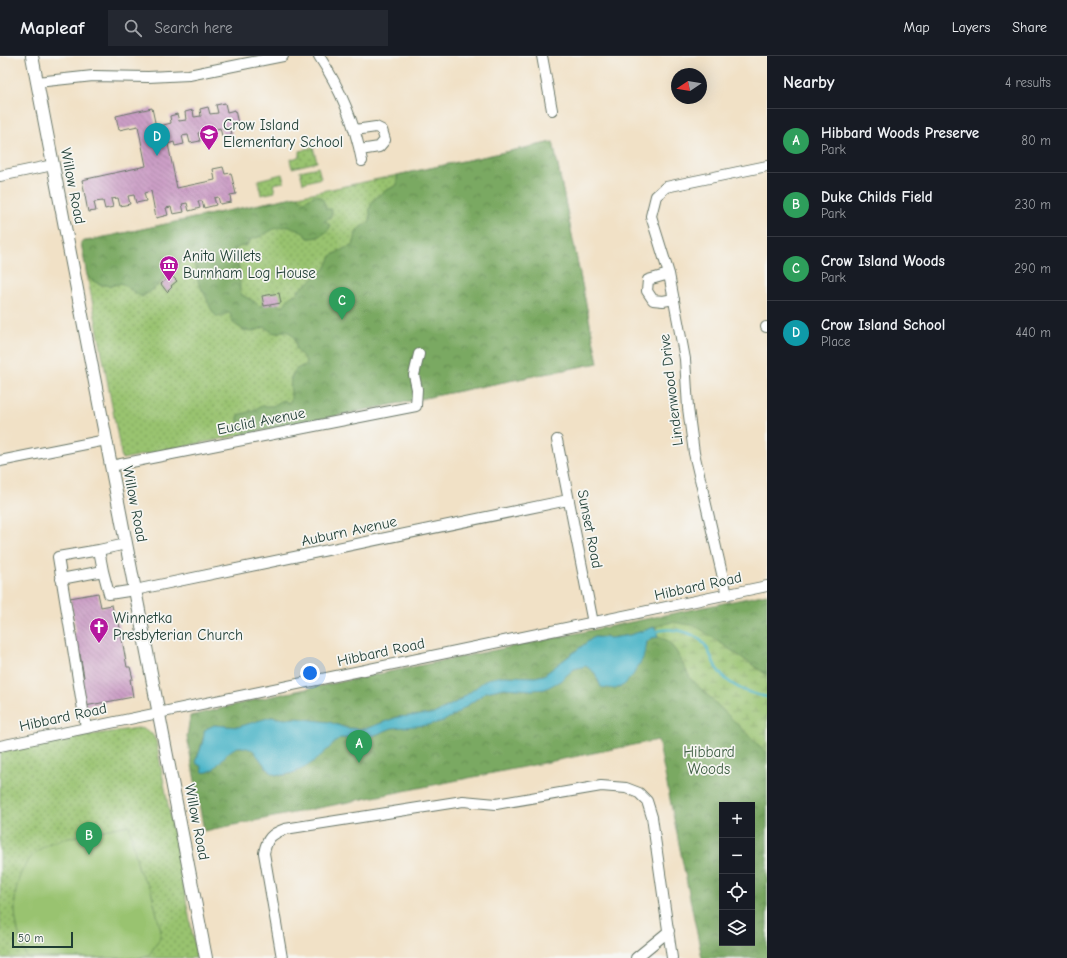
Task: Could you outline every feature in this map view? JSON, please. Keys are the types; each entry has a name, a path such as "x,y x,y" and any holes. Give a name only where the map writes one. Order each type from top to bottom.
{"main road":[{"name":"Willow Road","path":"32,56 206,958"}],"street":[{"path":"37,82 93,76 155,77 189,75 283,56"},
{"path":"319,56 338,90 355,130 362,161"},
{"path":"542,56 552,110"},
{"path":"355,130 376,127 382,130 385,140 379,147 360,150"},
{"path":"0,176 53,165"},
{"name":"Lindenwood Drive","path":"727,595 694,453 688,408 685,359 669,274 651,216 656,196 666,187 767,166"},
{"path":"669,274 648,280 647,292 653,300 663,301 674,299"},
{"name":"Euclid Avenue","path":"111,466 416,406 414,375 418,354"},
{"path":"0,461 106,440"},
{"name":"Sunset Road","path":"558,440 568,500 593,623"},
{"name":"Auburn Avenue","path":"103,572 109,594 136,590 568,500"},
{"path":"86,728 58,557 126,544"},
{"path":"61,579 103,572 99,550"},
{"name":"Hibbard Road","path":"0,746 767,586"},
{"path":"282,958 264,853 266,842 274,833 285,829 463,801 496,804 600,786 626,788 639,793 647,801 652,817 672,958"},
{"path":"636,958 669,930"}],"green space":[{"path":"553,142 598,363 122,459 81,242"},
{"path":"553,142 598,363 246,434 238,421 240,414 262,406 273,406 283,400 289,403 291,400 292,375 294,371 304,366 306,363 305,359 296,349 296,342 292,334 286,331 275,333 265,327 251,332 245,331 233,323 230,313 226,313 218,317 215,315 212,312 197,279 194,263 186,261 179,263 155,288 142,297 121,283 117,285 103,285 94,282 87,276 81,242 298,196 301,200 305,201 316,195 321,197 326,209 331,209 332,212 331,216 325,221 330,227 324,234 314,238 308,238 297,229 283,227 274,229 251,239 247,245 239,247 235,250 234,254 239,268 240,291 242,295 259,306 276,303 281,307 285,305 290,297 297,293 325,269 331,256 345,248 353,246 358,229 370,222 371,204 380,194 397,185 397,175"},
{"path":"313,147 317,162 292,168 290,160 300,156 300,151"},
{"path":"318,167 321,178 303,183 300,171"},
{"path":"282,174 284,182 273,184 275,192 261,195 258,180"},
{"name":"Hibbard Woods","path":"767,594 767,675 722,644 672,622 630,635 611,638 594,637 544,675 535,677 503,676 434,714 398,717 365,729 346,728 329,722 271,717 238,727 214,725 203,738 198,757 196,759 197,764 201,766 203,772 208,772 212,770 233,749 243,747 253,749 265,766 273,774 281,776 290,774 299,770 318,757 340,738 365,739 392,728 457,713 486,692 504,688 532,690 560,681 574,669 586,666 595,673 601,687 646,649 647,642 651,638 658,637 667,640 676,651 691,679 767,753 767,958 702,958 658,740 204,831 187,737 190,716 263,698"},
{"path":"672,622 696,626 767,675 767,753 691,679 676,651 667,640 658,637 655,627"},
{"path":"138,728 145,729 153,735 156,741 197,958 0,958 0,752 64,739"},
{"path":"129,825 139,871 151,890 161,931 159,940 149,955 137,958 27,958 17,927 15,895 18,880 25,866 34,854 50,843 84,834"}],"water":[{"path":"655,627 658,637 651,638 647,642 643,658 633,675 624,685 615,689 601,687 595,673 586,666 574,669 560,681 545,689 532,690 504,688 486,692 444,721 428,725 392,728 365,739 340,738 310,764 297,772 279,775 274,774 253,750 241,747 233,749 212,770 208,772 203,772 201,766 197,764 196,759 202,746 204,732 206,729 214,725 238,727 271,717 329,722 346,728 365,729 398,717 434,714 460,700 487,679 503,676 535,677 544,675 594,637 611,638 630,635"}],"building":[{"path":"225,103 227,112 235,110 238,124 230,126 232,134 222,136 220,128 214,130 215,137 206,139 204,131 198,133 200,141 190,143 188,135 182,136 184,144 175,146 174,142 168,144 177,188 215,180 213,169 223,167 225,174 231,173 236,194 230,195 231,202 220,204 218,197 214,198 216,205 204,208 202,201 198,201 200,208 189,211 187,203 182,204 184,212 173,214 171,207 166,208 168,215 156,218 151,191 144,193 146,201 136,203 134,195 128,196 130,204 120,206 118,198 111,199 113,207 105,209 103,201 94,202 96,211 88,212 82,180 146,166 138,126 119,130 116,116 152,108 156,127 171,123 170,116 177,114 179,121 186,120 185,112 193,110 194,117 201,116 200,109 208,107 210,114 218,113 216,105"},
{"name":"Anita Willets Burnham Log House","path":"171,275 177,281 167,292 161,284"},
{"path":"279,293 281,303 264,306 262,296"},
{"name":"Winnetka Presbyterian Church","path":"98,593 101,607 112,605 116,623 119,623 127,667 130,667 133,679 130,679 133,697 85,706 80,678 84,677 80,654 77,655 73,633 76,632 70,598"}],"waterway":[{"path":"654,632 660,630 674,630 695,636 705,645 718,671 725,679 742,689 767,697"}],"place":[{"name":"Crow Island Elementary School","path":"209,151"},
{"name":"Crow Island School","path":"157,156"},
{"name":"Anita Willets Burnham Log House","path":"169,282"},
{"name":"Crow Island Woods","path":"342,320"},
{"name":"Winnetka Presbyterian Church","path":"99,644"},
{"name":"Hibbard Woods Preserve","path":"359,763"},
{"name":"Duke Childs Field","path":"89,855"}]}
